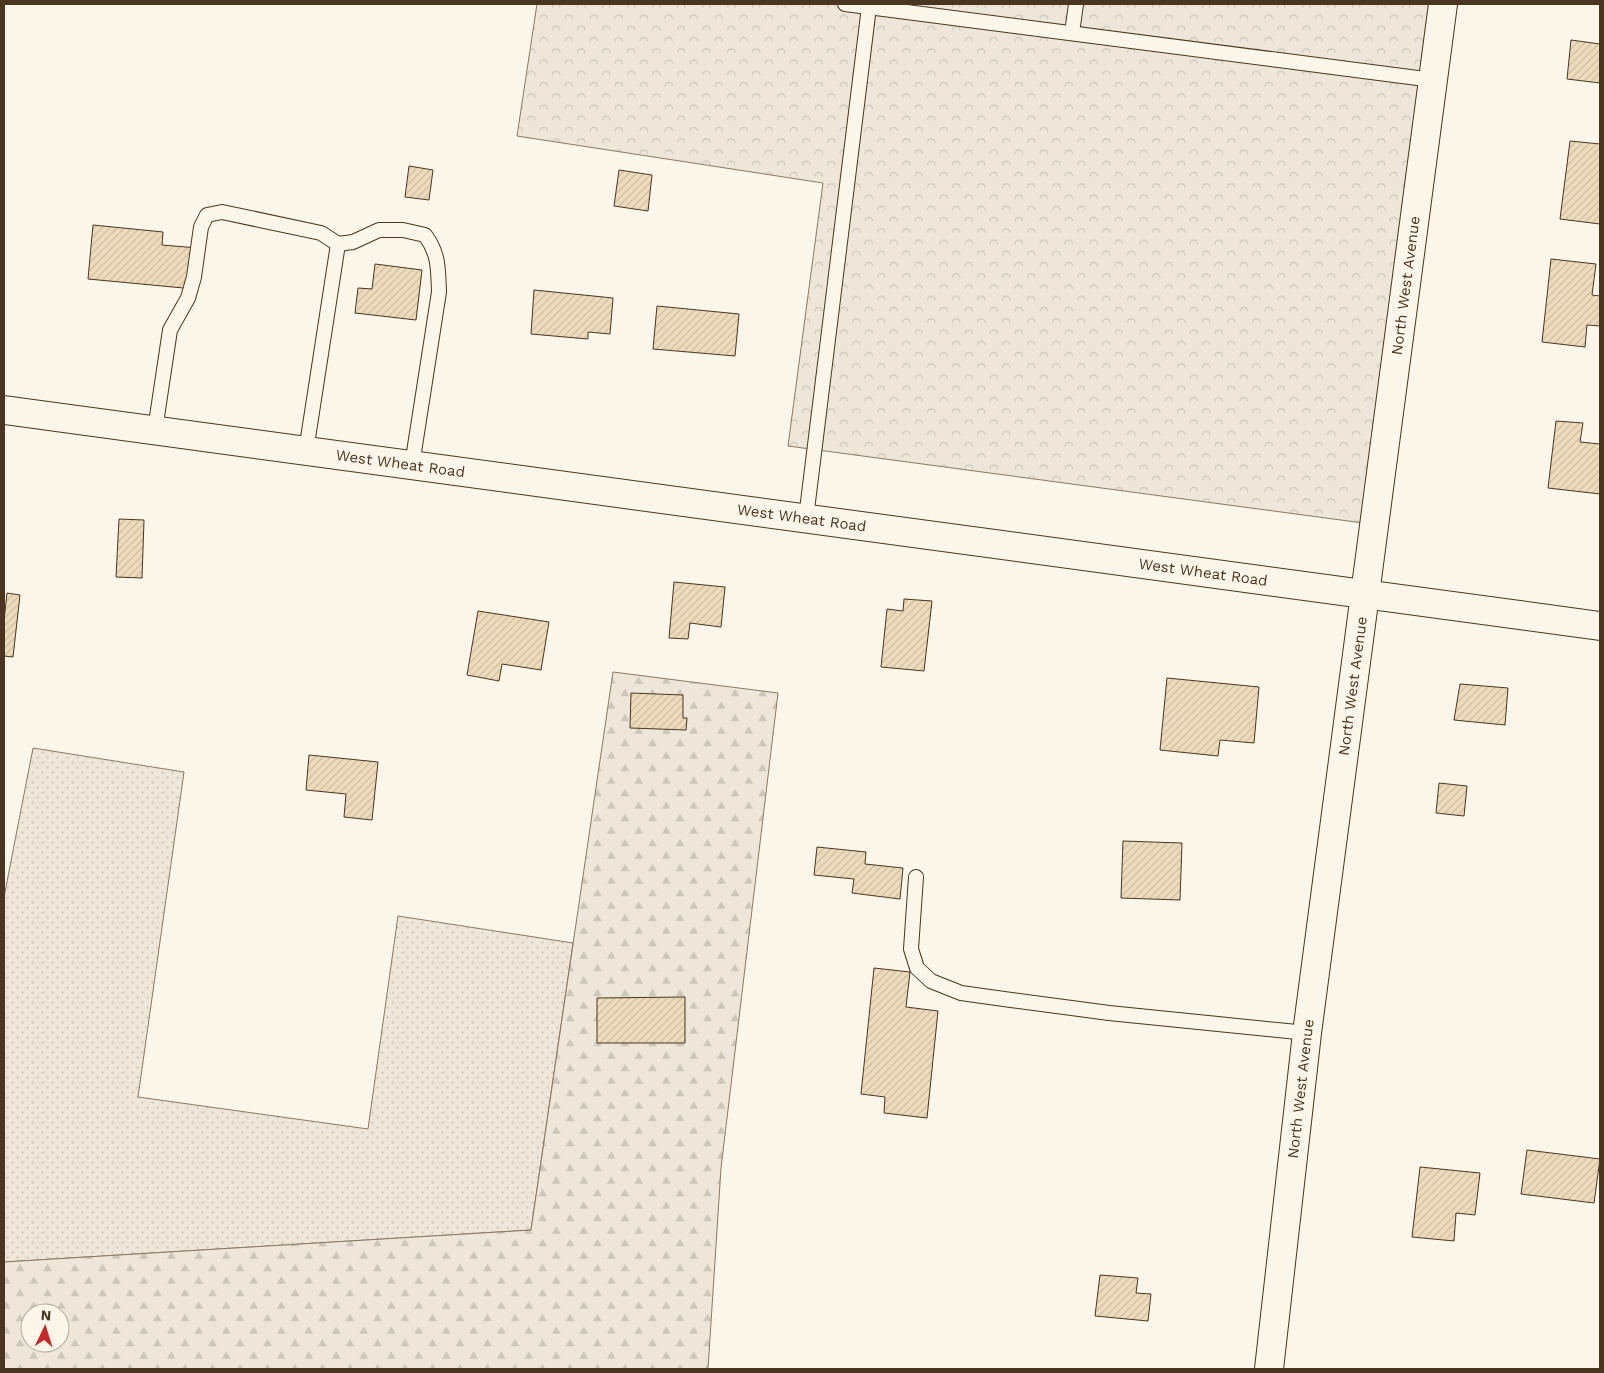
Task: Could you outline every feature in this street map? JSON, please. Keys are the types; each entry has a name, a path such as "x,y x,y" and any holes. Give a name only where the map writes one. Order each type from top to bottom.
{"street":[{"name":"North West Avenue","path":"1270,1369 1307,1033 1363,594 1443,4"},
{"name":"West Wheat Road","path":"4,410 1600,626"}],"lane":[{"path":"845,4 1433,80"},
{"path":"1072,33 1076,4"},
{"path":"806,518 869,7"},
{"path":"155,430 170,330 188,298 194,277 201,227 207,215 222,212 312,231 321,233 338,244 353,242 379,230 403,230 425,235 435,248 439,292 412,465"},
{"path":"306,451 338,244"},
{"path":"916,877 911,949 917,968 931,981 961,993 1119,1014 1307,1033"}],"green space":[{"path":"537,4 1444,4 1378,525 788,446 823,183 517,136"},
{"path":"613,672 778,693 721,1168 708,1369 4,1369 4,1262 531,1230"},
{"path":"33,748 184,772 138,1097 368,1129 398,916 573,943 531,1230 4,1262 4,897"}],"building":[{"path":"1571,40 1600,44 1600,83 1567,79"},
{"path":"1570,141 1600,144 1600,224 1560,219"},
{"path":"409,166 433,170 429,200 405,197"},
{"path":"619,170 652,175 648,211 614,206"},
{"path":"93,225 163,232 162,245 198,248 194,289 88,279"},
{"path":"1551,259 1596,264 1592,295 1600,296 1600,326 1587,325 1585,347 1542,342"},
{"path":"375,264 422,270 416,320 355,313 358,288 372,289"},
{"path":"534,290 613,298 610,334 588,332 588,339 531,334"},
{"path":"657,306 739,314 735,356 653,349"},
{"path":"1556,421 1583,423 1580,442 1600,444 1600,494 1548,488"},
{"path":"119,519 144,520 142,578 116,577"},
{"path":"674,582 725,587 721,627 690,623 688,639 669,638"},
{"path":"7,593 20,595 13,657 4,656 4,621"},
{"path":"904,599 932,601 924,671 881,667 887,609 903,611"},
{"path":"478,611 549,622 541,670 502,664 499,681 467,675"},
{"path":"1167,678 1259,687 1254,743 1220,740 1218,756 1160,750"},
{"path":"1460,684 1508,688 1505,725 1454,720"},
{"path":"631,693 683,695 683,718 687,718 686,730 630,728"},
{"path":"309,755 378,762 372,820 344,817 346,794 306,790"},
{"path":"1439,783 1467,786 1464,816 1436,813"},
{"path":"1123,841 1182,843 1180,900 1121,898"},
{"path":"817,847 866,852 865,864 903,868 900,899 852,893 854,879 814,875"},
{"path":"874,968 910,972 906,1007 938,1011 927,1118 884,1113 885,1097 861,1094"},
{"path":"685,997 685,1043 597,1043 597,998"},
{"path":"1527,1150 1600,1159 1594,1203 1521,1194"},
{"path":"1420,1167 1480,1173 1475,1215 1456,1213 1454,1241 1412,1237"},
{"path":"1100,1275 1138,1278 1136,1293 1151,1294 1148,1321 1095,1316"}]}
